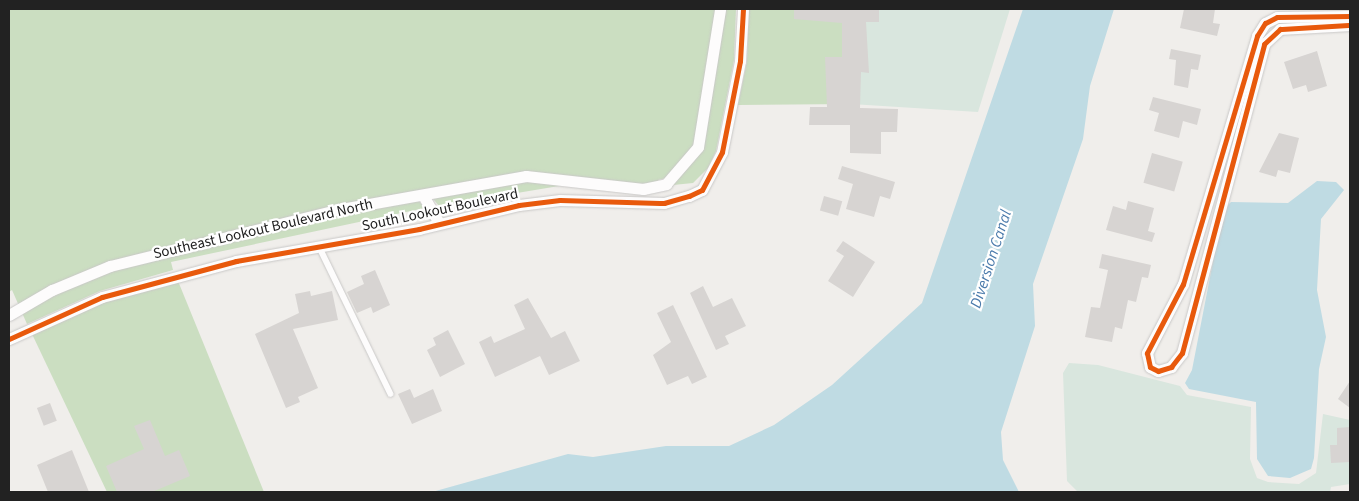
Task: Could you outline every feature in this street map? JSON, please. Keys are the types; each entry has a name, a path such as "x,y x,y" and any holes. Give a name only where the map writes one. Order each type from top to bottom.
{"street":[{"path":"671,201 666,184 698,148 720,9"},
{"name":"South Lookout Boulevard","path":"9,339 102,297 144,283 236,261 320,248 438,221 560,200 671,201 702,190 722,152 740,61 743,9"},
{"path":"1338,20 1350,16"},
{"path":"1261,39 1182,353 1171,367 1158,370 1147,362 1147,353 1176,305 1217,165 1266,23 1276,17 1338,20 1350,25"},
{"path":"1217,165 1229,170"},
{"name":"Southeast Lookout Boulevard North","path":"9,315 68,283 135,259 341,209 424,198 526,176 643,189 666,184"},
{"path":"424,198 438,221"},
{"path":"1188,264 1202,269"}],"lane":[{"path":"320,248 390,394"}],"green space":[{"path":"9,9 736,9 734,60 716,151 708,168 693,183 673,185 670,177 658,180 659,185 559,186 439,206 425,189 415,197 425,208 171,262 173,270 100,291 27,324 12,290 9,292"},
{"path":"749,9 843,9 849,34 851,104 738,105 747,61"},
{"path":"178,281 264,492 107,492 32,334 105,302"}],"shaded area":[{"path":"853,9 1010,9 978,112 851,104 847,25"},
{"path":"1069,363 1098,365 1180,386 1187,395 1251,407 1250,459 1257,478 1268,482 1299,484 1316,473 1323,414 1350,420 1350,484 1331,487 1330,492 1078,492 1067,481 1063,373"}],"water":[{"name":"Diversion Canal","path":"1023,9 1114,9 1090,86 1083,139 1033,284 1035,326 1001,432 1003,460 1019,492 432,492 568,454 593,457 666,446 729,446 774,425 832,385 922,303"},
{"path":"1317,181 1336,182 1344,190 1321,219 1317,290 1326,337 1319,369 1314,458 1311,469 1290,478 1268,476 1257,459 1256,402 1189,389 1185,383 1192,370 1223,210 1231,202 1288,203"}],"building":[{"path":"794,9 879,9 879,22 866,22 869,73 861,72 860,108 898,109 897,132 881,132 881,154 850,153 850,125 809,125 810,107 827,107 825,57 842,57 842,23 794,19"},
{"path":"1184,9 1215,9 1213,23 1220,24 1217,36 1180,28"},
{"path":"1171,49 1201,55 1198,70 1191,69 1188,88 1174,85 1176,60 1169,59"},
{"path":"1317,51 1327,86 1308,92 1306,85 1293,89 1284,62"},
{"path":"1153,97 1201,109 1197,125 1183,121 1179,138 1154,131 1159,113 1149,110"},
{"path":"1279,133 1299,138 1290,173 1278,170 1276,177 1259,172"},
{"path":"1152,153 1183,162 1174,192 1143,183"},
{"path":"842,166 895,182 890,199 880,196 874,217 846,209 853,184 838,179"},
{"path":"824,196 842,201 838,216 820,210"},
{"path":"1128,201 1154,208 1148,231 1155,233 1152,242 1106,230 1113,206 1126,210"},
{"path":"843,241 875,262 853,297 828,281 844,256 836,251"},
{"path":"1102,254 1151,265 1148,278 1142,277 1136,302 1128,300 1122,329 1115,327 1112,342 1085,337 1091,307 1100,308 1108,270 1099,268"},
{"path":"375,270 390,305 373,313 371,307 357,313 347,292 364,284 361,276"},
{"path":"703,286 713,307 732,298 746,326 725,336 729,344 716,350 690,293"},
{"path":"310,291 311,296 332,291 338,320 293,329 318,388 298,397 300,402 286,408 255,334 299,313 295,294"},
{"path":"528,298 551,338 565,331 580,361 549,375 540,356 495,377 479,342 491,336 494,343 525,329 514,305"},
{"path":"673,305 707,377 692,384 688,376 667,385 653,355 671,342 657,313"},
{"path":"448,330 465,364 440,377 427,350 436,345 433,338"},
{"path":"1350,381 1350,408 1338,399"},
{"path":"410,389 414,398 433,389 442,411 412,424 398,394"},
{"path":"50,403 57,421 44,426 37,408"},
{"path":"150,420 165,456 179,450 190,476 152,492 117,492 106,466 144,449 134,426"},
{"path":"1350,427 1350,462 1331,463 1330,445 1337,445 1337,428"},
{"path":"72,450 89,492 48,492 37,465"}],"cycle path":[{"path":"9,339 102,297 236,261 419,229 519,205 560,200 664,203 689,196 702,190 722,152 740,61 743,9"},
{"path":"1350,16 1277,17 1265,23 1257,36 1183,284 1147,353 1150,367 1158,371 1171,367 1182,353 1264,44 1280,29 1350,25"}]}
